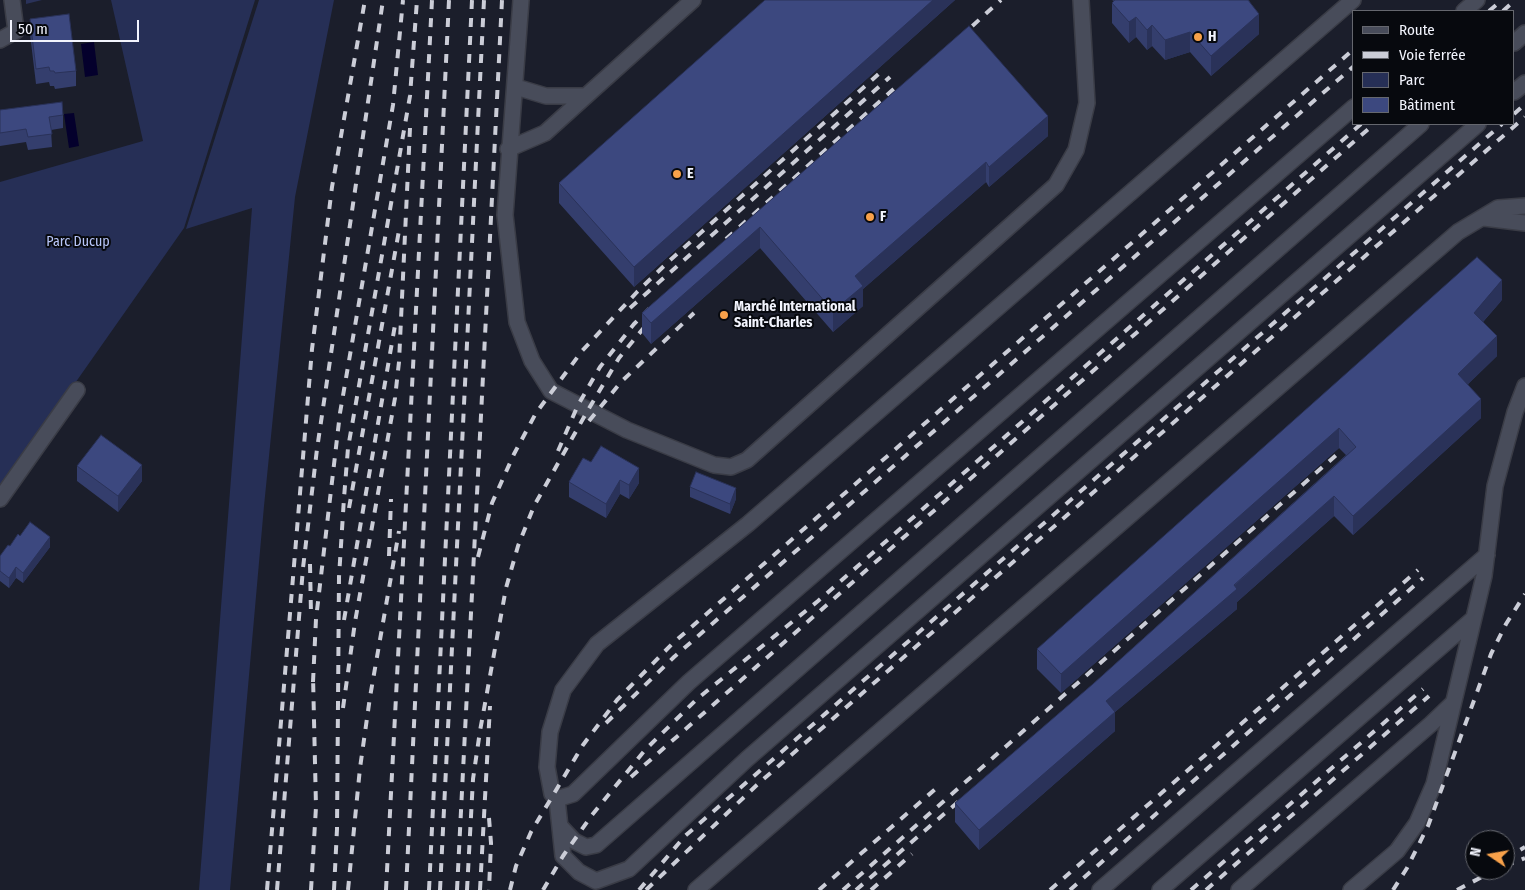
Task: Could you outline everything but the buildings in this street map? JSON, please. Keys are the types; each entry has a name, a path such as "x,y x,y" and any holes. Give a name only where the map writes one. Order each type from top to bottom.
{"street":[{"path":"0,40 16,31 12,0"},
{"path":"521,0 516,87 508,149 505,215 517,322 532,361 552,391 627,430 714,465 731,467 747,460 1056,185 1076,150 1087,103 1081,0"},
{"path":"508,149 545,133 694,0"},
{"path":"1353,0 748,524 597,644 563,690 550,732 547,767 552,794 557,799 563,856 579,872 596,881 629,870 748,759 1477,125"},
{"path":"1465,10 1477,0"},
{"path":"1515,42 1525,33"},
{"path":"1515,91 1525,82"},
{"path":"516,87 546,96 586,96"},
{"path":"557,799 573,794 689,682 1352,109"},
{"path":"560,826 574,841 586,847 596,845 1420,125"},
{"path":"696,890 1458,232 1498,208 1525,206"},
{"path":"1484,218 1525,223"},
{"path":"1351,890 1397,851 1417,823 1434,784 1487,555 1495,486 1515,412 1525,386"},
{"path":"0,499 77,390"},
{"path":"1100,890 1487,555"},
{"path":"1160,890 1473,619"},
{"path":"1239,890 1431,724 1452,703"}],"green space":[{"name":"Parc Ducup","path":"111,0 255,0 184,228 0,490 0,182 143,141"},
{"path":"259,0 334,0 295,197 264,506 230,890 199,890 252,208 186,229"}],"shaded area":[{"path":"94,42 98,75 85,77 81,44"},
{"path":"74,113 79,146 69,148 64,114"}],"railway":[{"path":"267,890 312,349 332,187 365,0"},
{"path":"277,890 303,568 317,449 383,0"},
{"path":"313,682 316,619 340,413 393,105 403,0"},
{"path":"334,890 337,829 339,577 348,448 410,96 417,0"},
{"path":"386,890 432,0"},
{"path":"406,890 449,0"},
{"path":"429,890 472,0"},
{"path":"440,890 484,0"},
{"path":"457,890 502,0"},
{"path":"959,38 1001,0"},
{"path":"1490,10 1502,0"},
{"path":"1504,10 1515,0"},
{"path":"510,890 516,866 531,832 583,745 617,700 672,644 1352,51"},
{"path":"606,723 674,657 1352,68"},
{"path":"478,557 492,503 514,454 536,413 582,351 667,263 883,70"},
{"path":"630,308 890,77"},
{"path":"726,239 897,86"},
{"path":"1515,113 1525,104"},
{"path":"646,890 759,783 1525,117"},
{"path":"543,890 563,856 592,815 645,750 697,699 818,601 1360,125"},
{"path":"631,777 1373,125"},
{"path":"639,890 685,836 1501,125"},
{"path":"343,708 355,622 395,398 399,362 410,128"},
{"path":"349,508 400,225"},
{"path":"558,451 578,405 600,367 634,324 652,306"},
{"path":"589,421 621,382 694,313"},
{"path":"467,890 473,779 480,731 506,588 518,546 534,506 588,410 619,358 651,319"},
{"path":"344,620 395,325"},
{"path":"843,890 1351,442"},
{"path":"389,556 391,499"},
{"path":"348,890 360,768 370,697 399,531"},
{"path":"310,564 311,614"},
{"path":"1050,890 1418,570"},
{"path":"1070,890 1423,578"},
{"path":"1393,890 1407,868 1428,826 1491,654 1506,624 1525,594"},
{"path":"311,890 316,807 313,676"},
{"path":"1191,890 1423,689"},
{"path":"1206,890 1429,696"},
{"path":"480,890 490,706"},
{"path":"819,890 940,785"},
{"path":"856,890 965,796"},
{"path":"489,818 491,843 489,890"},
{"path":"1515,853 1525,847"},
{"path":"871,890 912,854"},
{"path":"1515,862 1525,858"},
{"path":"1457,890 1476,880"}],"place":[{"name":"H","path":"1198,37"},
{"name":"E","path":"677,174"},
{"name":"F","path":"870,217"},
{"name":"Marché International Saint-Charles","path":"724,315"}]}
